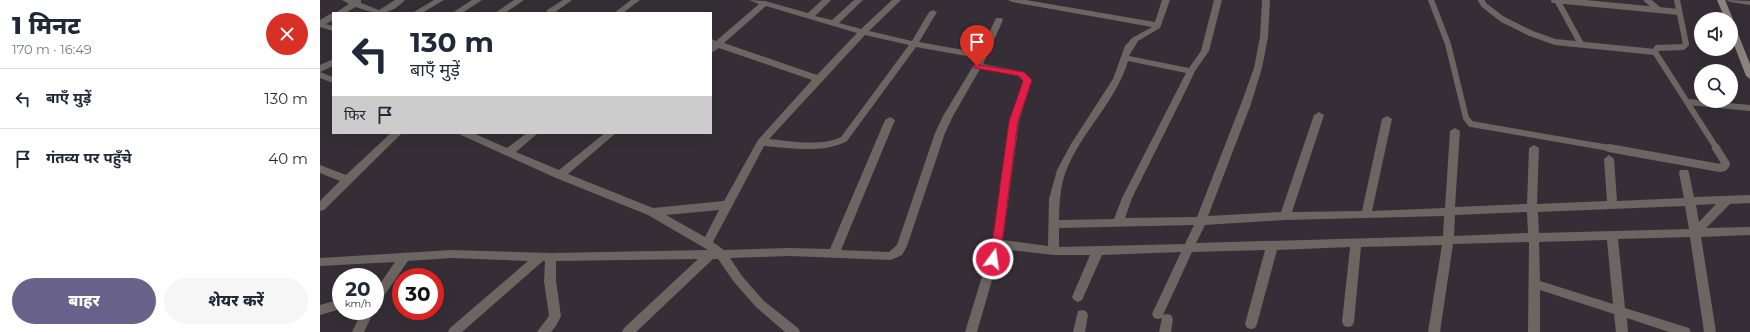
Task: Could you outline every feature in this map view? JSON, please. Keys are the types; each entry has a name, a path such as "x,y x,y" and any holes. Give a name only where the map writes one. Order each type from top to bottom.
{"street":[{"path":"346,0 359,2 377,12"},
{"path":"381,12 401,0"},
{"path":"418,12 440,0"},
{"path":"458,12 478,0"},
{"path":"501,12 520,0"},
{"path":"550,12 568,0"},
{"path":"621,12 636,0"},
{"path":"753,0 863,32 914,44 982,56"},
{"path":"809,17 827,0"},
{"path":"833,24 858,0"},
{"path":"708,243 761,142 863,32 897,0"},
{"path":"1012,0 1157,25"},
{"path":"1054,250 1053,224 1057,188 1062,170 1084,131 1118,78 1132,41 1157,25 1166,0"},
{"path":"1118,222 1126,198 1191,71 1209,40 1218,0"},
{"path":"1165,332 1163,317 1201,221 1258,68 1264,37 1266,0"},
{"path":"1721,0 1725,12"},
{"path":"1730,0 1750,3"},
{"path":"341,12 359,2"},
{"path":"713,45 765,4"},
{"path":"761,142 823,145 840,143 844,140 864,110 914,44 933,12"},
{"path":"320,24 332,17"},
{"path":"320,262 451,254 546,256 709,256 721,254 776,252 889,256 898,252 902,246 940,133 948,116 977,66 999,20"},
{"path":"320,24 332,29"},
{"path":"1738,44 1750,76"},
{"path":"713,45 818,79"},
{"path":"1125,58 1191,71"},
{"path":"320,69 332,63"},
{"path":"971,332 997,244 1014,121 1028,80 1021,74 977,66"},
{"path":"320,75 332,80"},
{"path":"1286,216 1319,115"},
{"path":"1366,215 1387,119"},
{"path":"834,253 890,120"},
{"path":"1434,332 1448,240 1455,131"},
{"path":"320,207 346,180 396,134"},
{"path":"466,134 560,175 652,212 708,243 721,254 738,279 751,294 780,322 794,332"},
{"path":"509,152 532,134"},
{"path":"560,175 610,134"},
{"path":"1534,148 1532,207 1535,284 1534,332"},
{"path":"1609,159 1612,204"},
{"path":"320,169 346,180"},
{"path":"1684,173 1690,201 1710,332"},
{"path":"1053,224 1201,221 1286,216 1366,215 1750,199"},
{"path":"1695,233 1727,200"},
{"path":"652,212 728,205"},
{"path":"997,244 1054,250 1098,250 1356,244 1750,231"},
{"path":"1612,236 1622,332"},
{"path":"1348,322 1356,244"},
{"path":"1251,324 1272,246"},
{"path":"1078,297 1098,250"},
{"path":"454,332 546,256"},
{"path":"543,332 555,316 546,256"},
{"path":"628,332 709,256"},
{"path":"384,286 405,257"},
{"path":"1535,284 1685,332"},
{"path":"320,310 332,307"},
{"path":"1080,332 1082,315"},
{"path":"358,332 364,320"}],"lane":[{"path":"1431,0 1448,44 1466,118 1472,124 1720,168 1724,167 1726,164 1655,52 1556,42 1530,33 1502,19 1484,5 1481,0"},
{"path":"1556,0 1581,44"},
{"path":"1556,0 1679,12"},
{"path":"1609,0 1615,6"},
{"path":"1647,0 1659,10"},
{"path":"1655,52 1657,48 1683,47 1686,44 1677,0"},
{"path":"1633,43 1638,50"},
{"path":"1688,102 1750,108"}],"route":[{"path":"977,66 1015,72 1021,74 1028,80 1014,121 997,244 993,259"}]}
